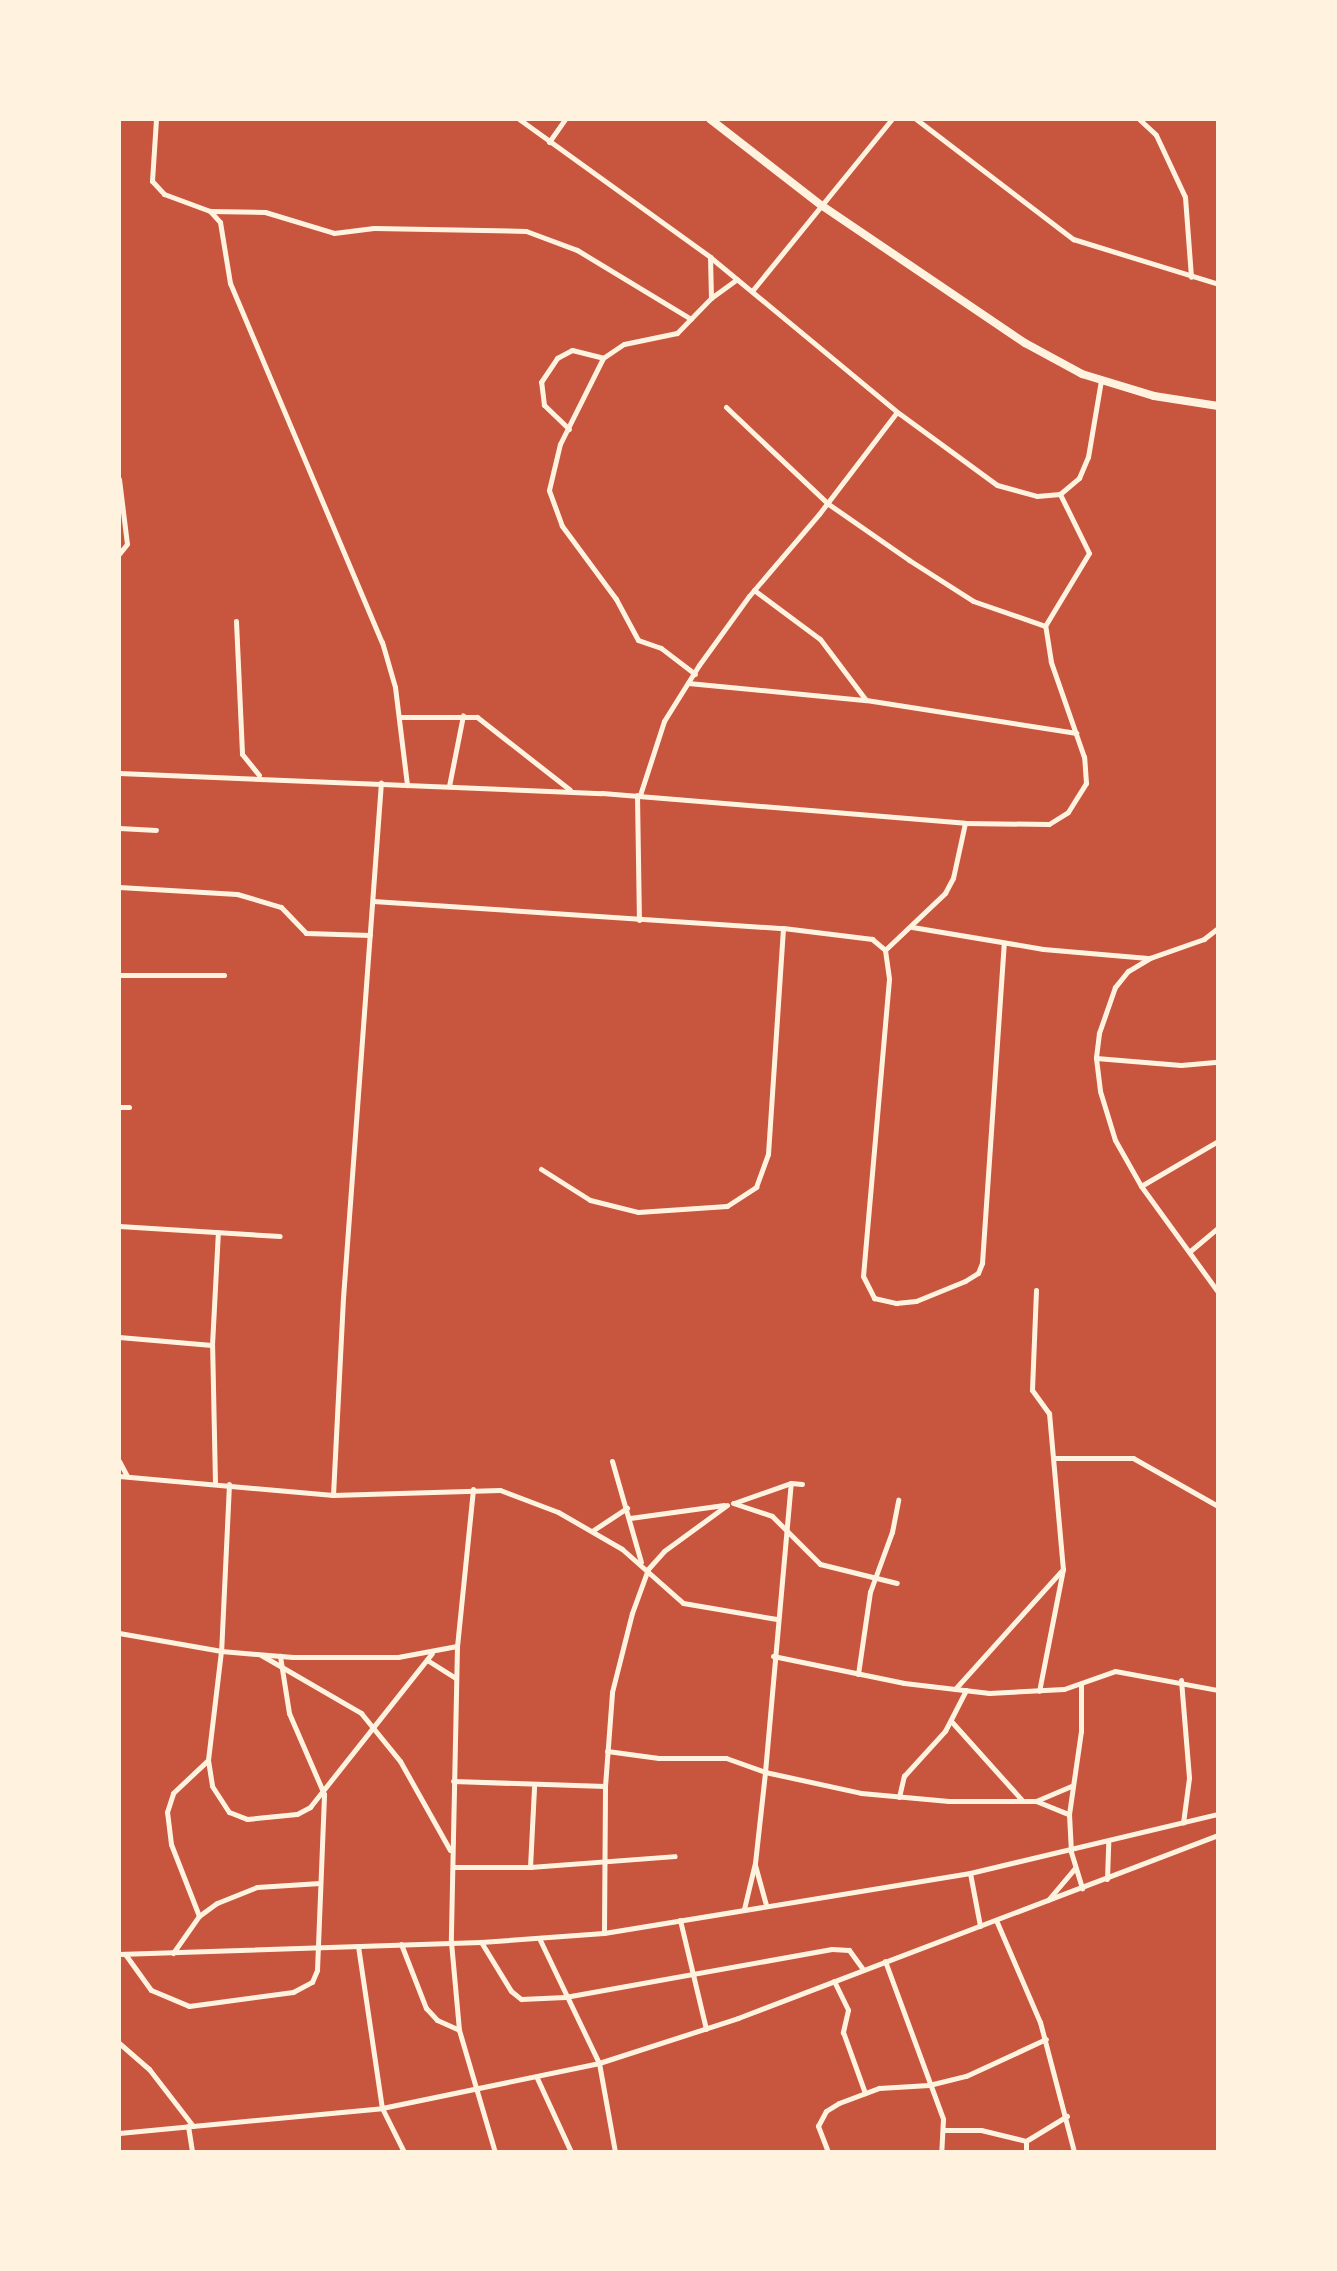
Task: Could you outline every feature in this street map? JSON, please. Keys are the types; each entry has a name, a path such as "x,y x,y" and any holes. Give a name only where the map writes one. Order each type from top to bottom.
{"main road":[{"path":"715,120 821,205 1025,343 1101,380 1154,396 1218,405"}],"street":[{"path":"156,119 150,172 156,188 210,211 265,212 334,233 374,228 526,231 577,250 691,319"},
{"path":"519,119 710,257 897,412 998,485 1037,496 1060,495 1079,478 1088,457 1101,380"},
{"path":"549,142 565,119"},
{"path":"752,291 892,119"},
{"path":"916,119 1073,239 1218,284"},
{"path":"1141,119 1156,135 1185,197 1191,277"},
{"path":"210,211 222,230 230,283 382,642 399,717 407,785"},
{"path":"710,257 711,298"},
{"path":"695,674 661,649 638,640 616,599 553,510 549,490 553,466 603,358 624,344 677,333 711,298 737,279"},
{"path":"569,429 544,405 541,382 557,358 572,350 603,358"},
{"path":"726,407 827,503 962,594 1045,626"},
{"path":"639,920 638,795 664,721 754,590 827,503 897,412"},
{"path":"119,479 127,544 119,554"},
{"path":"119,773 260,776 571,791 965,823 1031,827 1049,824 1068,812 1086,783 1076,733 1051,662 1045,626 1089,553 1060,495"},
{"path":"754,590 820,639 866,700"},
{"path":"236,621 242,754 260,776"},
{"path":"688,683 866,700 1076,733"},
{"path":"449,786 463,715"},
{"path":"399,717 477,717 571,791"},
{"path":"333,1495 382,782"},
{"path":"885,950 937,905 953,878 965,823"},
{"path":"119,828 156,831"},
{"path":"119,887 237,894 281,907 306,933 370,935"},
{"path":"373,901 854,933 873,939 885,950 889,979 863,1276 874,1298 896,1303 915,1301 965,1281 980,1268 1004,943"},
{"path":"912,927 1004,943 1150,958 1187,947 1218,928"},
{"path":"541,1169 590,1200 638,1212 727,1206 756,1187 768,1154 783,928"},
{"path":"1150,958 1115,987 1099,1033 1096,1058 1107,1121 1141,1186 1218,1292"},
{"path":"119,975 224,975"},
{"path":"1096,1058 1181,1065 1218,1062"},
{"path":"119,1107 129,1107"},
{"path":"1141,1186 1218,1141"},
{"path":"119,1226 280,1236"},
{"path":"1189,1252 1218,1228"},
{"path":"215,1483 212,1345 218,1232"},
{"path":"1035,1290 1032,1390 1049,1413 1063,1569 1038,1692"},
{"path":"119,1337 212,1345"},
{"path":"1054,1458 1133,1458 1218,1506"},
{"path":"119,1461 127,1476"},
{"path":"612,1461 641,1562"},
{"path":"119,1476 333,1495 399,1496 472,1489 524,1498 592,1531 641,1562 683,1603 777,1619"},
{"path":"630,1518 730,1504 791,1483 802,1484"},
{"path":"744,1909 755,1863 791,1483"},
{"path":"229,1484 221,1651 208,1760 215,1793 237,1818 297,1814 324,1794 432,1653"},
{"path":"472,1489 457,1646 451,1942 459,2030 495,2152"},
{"path":"858,1674 875,1577 898,1500"},
{"path":"730,1504 772,1516 820,1564 897,1583"},
{"path":"604,1933 605,1786 612,1692 648,1569 664,1551 730,1504"},
{"path":"592,1531 627,1507"},
{"path":"956,1689 1063,1569"},
{"path":"119,1633 221,1651 280,1656 398,1657 432,1653 457,1646"},
{"path":"261,1655 281,1669 344,1700 375,1728 400,1761 452,1852"},
{"path":"122,1954 151,1990 189,2006 305,1988 317,1970 324,1794 289,1713 280,1656"},
{"path":"774,1656 858,1674 966,1690 1038,1692 1081,1684 1115,1671 1181,1680 1218,1690"},
{"path":"427,1660 456,1678"},
{"path":"1181,1680 1189,1778 1183,1823"},
{"path":"1081,1684 1081,1731 1069,1814 1071,1852 1082,1888"},
{"path":"899,1797 909,1770 951,1721 966,1690"},
{"path":"951,1721 1021,1799"},
{"path":"607,1751 659,1758 726,1758 765,1772 899,1797 1021,1799 1037,1801 1069,1814"},
{"path":"198,1916 171,1844 167,1812 173,1793 208,1760"},
{"path":"453,1781 534,1787 605,1786"},
{"path":"1037,1801 1072,1786"},
{"path":"530,1867 534,1787"},
{"path":"122,1954 540,1940 604,1933 970,1873 1071,1852 1218,1814"},
{"path":"119,2133 382,2108 599,2063 706,2029 1218,1835"},
{"path":"1107,1878 1108,1843"},
{"path":"453,1867 530,1867 676,1856"},
{"path":"755,1863 766,1905"},
{"path":"1047,1901 1075,1868"},
{"path":"970,1873 980,1926"},
{"path":"173,1953 198,1916 257,1887 320,1883"},
{"path":"680,1920 706,2029"},
{"path":"996,1920 1046,2039 1074,2152"},
{"path":"540,1940 565,1997 599,2063 615,2152"},
{"path":"481,1942 515,1997 565,1997 694,1972 842,1948 856,1956 863,1969"},
{"path":"401,1944 426,2008 437,2020 459,2030"},
{"path":"358,1946 382,2108 404,2152"},
{"path":"886,1961 944,2130 941,2152"},
{"path":"834,1981 848,2010 843,2032 865,2093"},
{"path":"828,2152 818,2126 826,2111 865,2093 894,2085 929,2085 989,2067 1046,2039"},
{"path":"119,2043 149,2069 191,2126 192,2152"},
{"path":"537,2078 571,2152"},
{"path":"944,2130 981,2130 1027,2141 1067,2116"},
{"path":"1026,2152 1027,2141"},
{"path":"1073,2141 1081,2152"}]}
